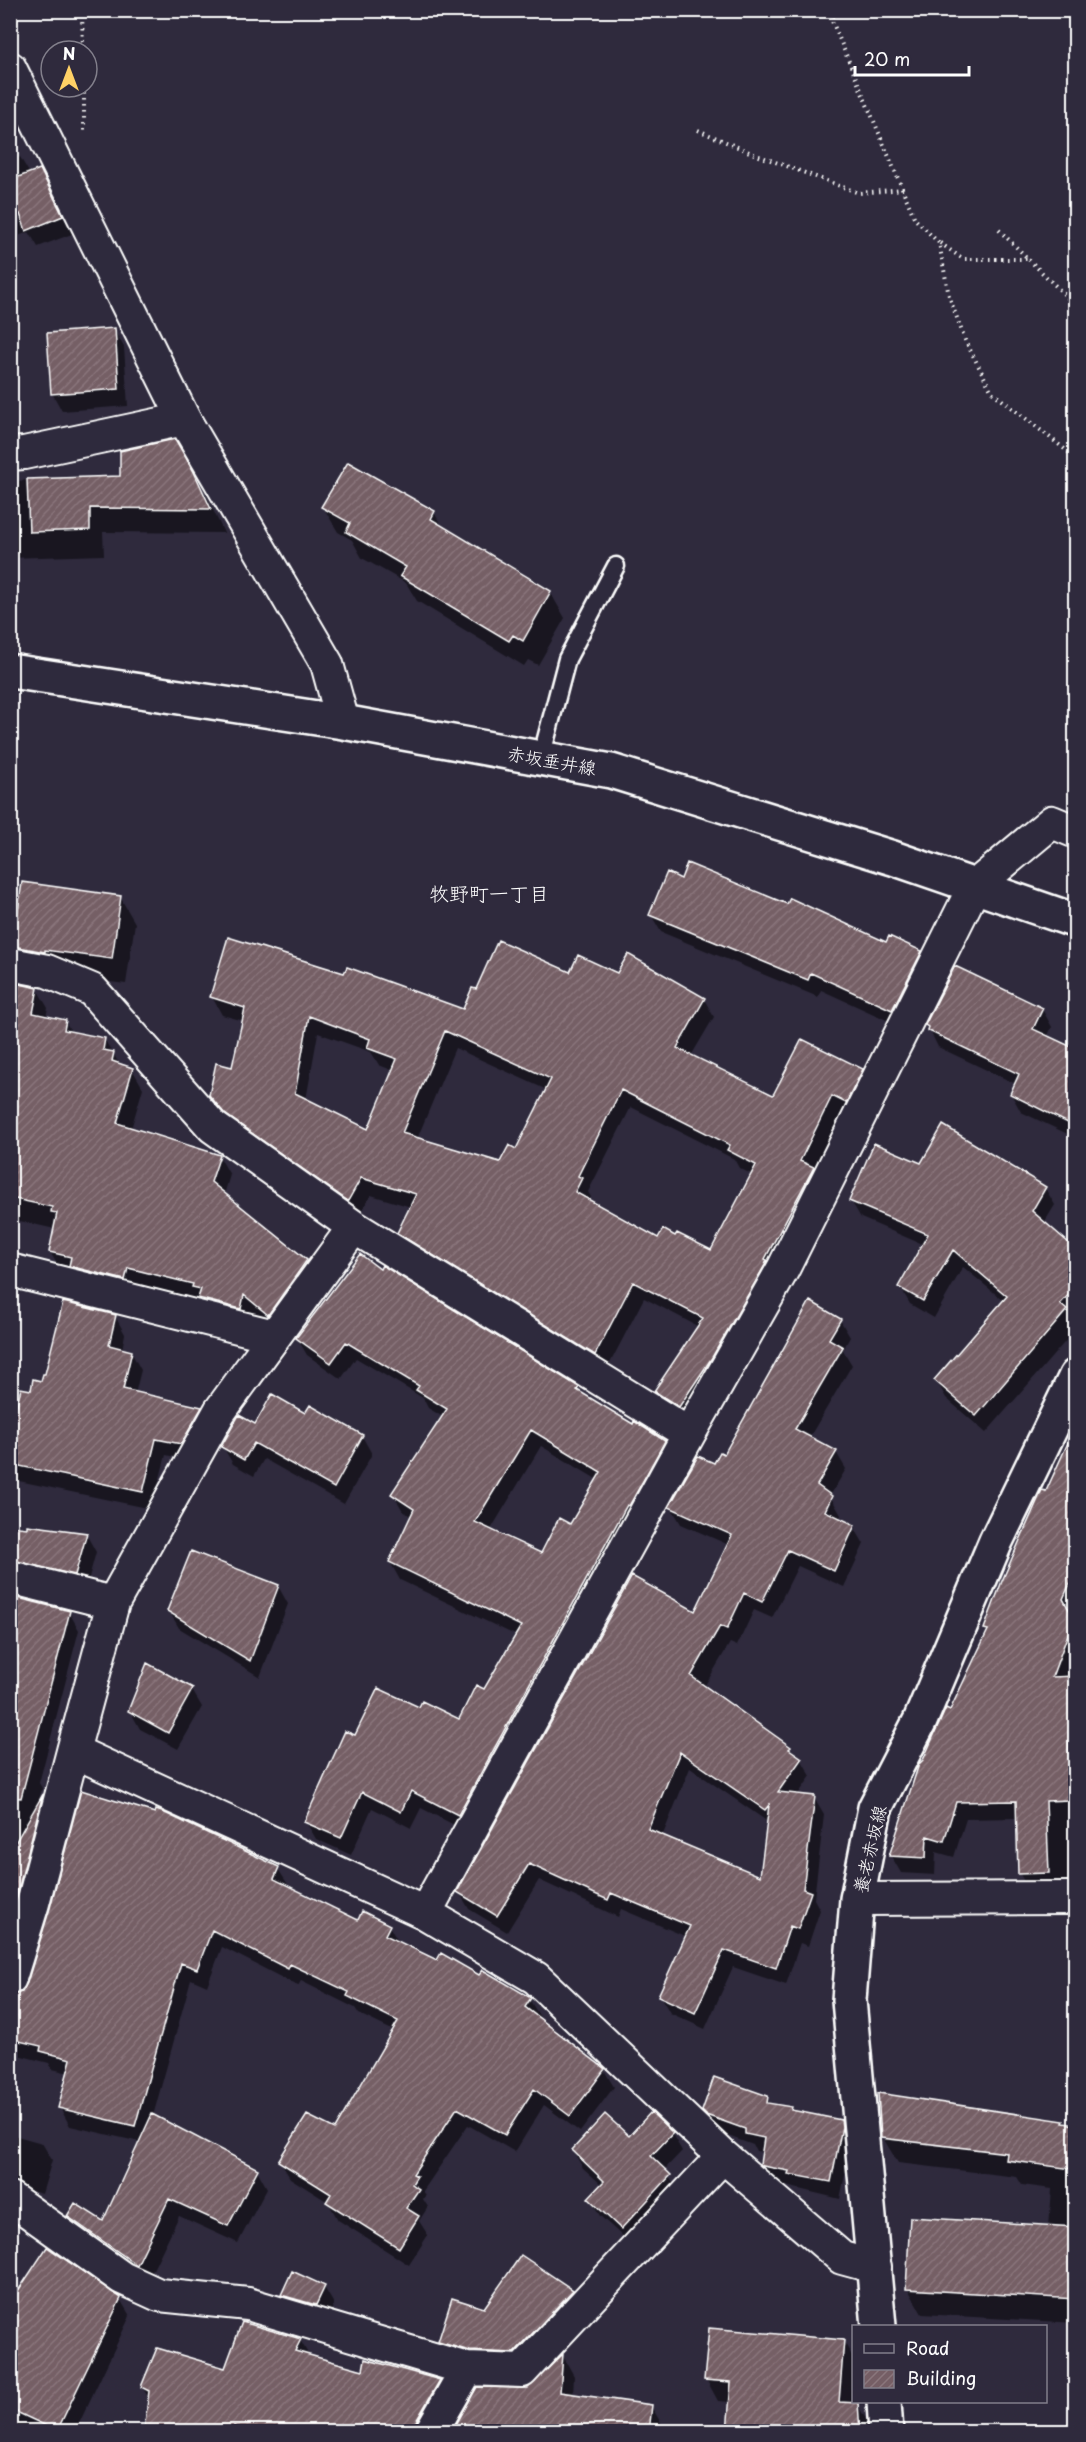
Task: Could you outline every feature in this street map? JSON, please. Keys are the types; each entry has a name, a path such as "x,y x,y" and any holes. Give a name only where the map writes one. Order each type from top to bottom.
{"main road":[{"name":"赤坂垂井線","path":"10,671 343,722 610,771 893,858 1073,920"},
{"name":"養老赤坂線","path":"879,2325 849,2000 857,1899 875,1808 920,1721 996,1541 1076,1376"},
{"path":"884,2403 886,2432"}],"street":[{"path":"10,68 184,419 327,664 343,722"},
{"path":"10,454 184,419"},
{"path":"425,1913 689,1434 783,1269 974,887 1052,822 1076,832"},
{"path":"10,964 47,971 92,990 213,1127 354,1227 689,1434"},
{"path":"10,1978 33,1903 113,1603 220,1411 354,1227"},
{"path":"10,1270 274,1336"},
{"path":"10,1576 113,1603"},
{"path":"73,1751 425,1913 536,1978 723,2156 842,2258 875,2267"},
{"path":"857,1899 1076,1898"},
{"path":"10,2198 122,2278 159,2295 248,2304 467,2369 522,2371 723,2156"},
{"path":"431,2432 467,2369"}],"lane":[{"path":"541,758 567,659 616,566"}],"path":[{"path":"82,10 83,39"},
{"path":"835,10 832,21 915,219 939,243 963,259 1028,259"},
{"path":"698,130 754,154 859,193 903,189"},
{"path":"999,230 1076,306"},
{"path":"939,243 953,307 965,340 992,392 1076,458"}],"building":[{"path":"40,169 63,216 26,231 20,214 10,218 10,180"},
{"path":"115,328 119,389 51,394 47,333"},
{"path":"175,439 194,472 211,509 90,508 90,530 29,532 27,479 120,476 120,451"},
{"path":"348,462 435,511 431,519 551,591 523,641 513,635 509,641 400,576 406,567 346,532 350,523 321,507"},
{"path":"687,863 787,904 790,898 886,942 889,936 922,951 892,1010 811,973 808,980 649,915 667,872 681,879"},
{"path":"22,882 121,896 112,959 13,946"},
{"path":"228,937 344,973 347,967 463,1009 472,988 476,989 498,940 570,972 578,955 617,973 628,954 705,998 677,1048 773,1095 802,1039 863,1069 846,1103 832,1096 800,1161 814,1167 765,1259 767,1260 765,1265 711,1359 679,1407 654,1391 703,1318 633,1282 595,1355 397,1233 416,1194 361,1178 348,1201 225,1114 209,1095 216,1063 232,1067 245,1008 210,997","holes":["309,1016 370,1039 367,1048 397,1059 368,1129 295,1093","445,1031 551,1079 516,1149 509,1145 500,1162 402,1133","621,1090 730,1145 727,1150 756,1165 711,1250 677,1233 675,1236 663,1229 658,1238 575,1192 582,1178 578,1176"]},
{"path":"955,966 1043,1008 1033,1029 1076,1049 1076,1127 1010,1094 1019,1074 927,1030 928,1027 925,1025"},
{"path":"10,982 38,988 33,1013 66,1020 64,1030 105,1038 103,1050 114,1052 112,1061 133,1068 117,1123 220,1155 211,1182 307,1260 268,1315 244,1295 241,1309 198,1298 201,1289 192,1287 193,1284 128,1268 125,1280 69,1266 71,1257 49,1252 57,1213 51,1212 52,1207 10,1198"},
{"path":"943,1125 1046,1187 1032,1211 1076,1249 1076,1287 1060,1304 1067,1310 976,1416 934,1380 1007,1296 953,1250 923,1301 898,1287 928,1234 849,1201 874,1143 921,1163"},
{"path":"360,1254 380,1269 382,1265 579,1387 577,1390 665,1441 629,1506 627,1505 458,1815 411,1791 401,1812 362,1792 341,1838 304,1822 345,1731 355,1735 378,1688 419,1707 422,1701 459,1719 476,1685 484,1689 521,1626 389,1562 414,1509 391,1494 447,1409 416,1390 419,1386 346,1342 331,1363 296,1338","holes":["531,1430 601,1472 570,1524 559,1518 541,1553 475,1522"]},
{"path":"810,1301 841,1319 829,1339 843,1347 795,1429 837,1451 817,1485 832,1496 825,1511 855,1525 834,1571 788,1550 762,1602 744,1593 727,1629 720,1626 691,1676 791,1747 789,1749 802,1758 778,1792 815,1796 803,1889 811,1892 798,1929 790,1926 776,1968 724,1950 695,2013 658,1996 690,1926 611,1893 608,1900 529,1864 497,1916 457,1892 632,1576 695,1611 732,1535 669,1507 698,1456 714,1463 720,1452 724,1454","holes":["680,1752 765,1810 769,1805 760,1876 648,1829"]},
{"path":"63,1302 116,1315 109,1345 132,1351 123,1389 202,1407 181,1444 156,1439 143,1492 10,1464 10,1431 21,1388 31,1390 33,1379 41,1381 45,1374"},
{"path":"272,1394 305,1413 310,1405 363,1435 334,1488 254,1443 244,1460 221,1447 239,1415 255,1424"},
{"path":"1076,1425 1076,1570 1063,1599 1074,1618 1052,1677 1076,1676 1076,1731 1069,1731 1070,1800 1046,1801 1049,1873 1018,1874 1016,1801 956,1802 944,1841 927,1836 926,1858 889,1856 919,1764 923,1760 946,1708 950,1710 988,1630 984,1629 1002,1581 1042,1490 1046,1491"},
{"path":"27,1525 87,1533 75,1575 10,1560 10,1526 27,1528"},
{"path":"191,1551 279,1585 250,1661 167,1611"},
{"path":"10,1596 70,1611 21,1798 10,1797"},
{"path":"147,1663 193,1688 168,1733 128,1711"},
{"path":"81,1790 155,1813 156,1810 165,1813 279,1867 274,1879 358,1920 362,1911 390,1925 385,1935 437,1960 441,1953 479,1975 483,1970 531,1998 525,2007 605,2069 570,2116 534,2089 505,2135 457,2108 413,2174 417,2176 412,2184 419,2189 406,2208 419,2216 399,2248 326,2202 331,2194 278,2161 307,2115 335,2129 398,2021 347,1996 349,1992 290,1964 288,1969 212,1930 197,1969 181,1963 135,2126 58,2108 71,2059 40,2051 41,2046 10,2039 10,1995 22,1992 27,1983 50,1908"},
{"path":"43,1794 16,1898 10,1915 10,1852"},
{"path":"714,2077 768,2096 767,2103 841,2120 842,2127 831,2182 788,2174 789,2171 760,2164 764,2138 745,2134 745,2129 706,2115 702,2111"},
{"path":"878,2093 1064,2121 1063,2123 1076,2125 1072,2169 1006,2160 1007,2153 881,2138"},
{"path":"651,2112 673,2133 651,2156 671,2175 621,2229 588,2198 604,2181 572,2150 605,2114 629,2136"},
{"path":"152,2114 258,2169 228,2226 169,2199 137,2265 67,2216 75,2203 103,2221"},
{"path":"910,2217 1076,2227 1076,2299 906,2289"},
{"path":"47,2247 121,2298 57,2431 10,2409 10,2303"},
{"path":"521,2255 573,2290 514,2353 470,2351 438,2342 452,2298 484,2308"},
{"path":"292,2271 325,2286 316,2305 281,2295"},
{"path":"242,2322 301,2339 295,2351 363,2370 365,2359 440,2380 415,2423 413,2432 252,2432 234,2426 233,2432 144,2432 149,2391 141,2387 157,2348 225,2368"},
{"path":"709,2328 844,2340 839,2402 858,2403 860,2432 727,2432 731,2382 704,2380"},
{"path":"563,2354 560,2392 652,2405 649,2432 452,2432 477,2387 528,2388"}],"district":[{"name":"牧野町一丁目","path":"489,893"}]}
